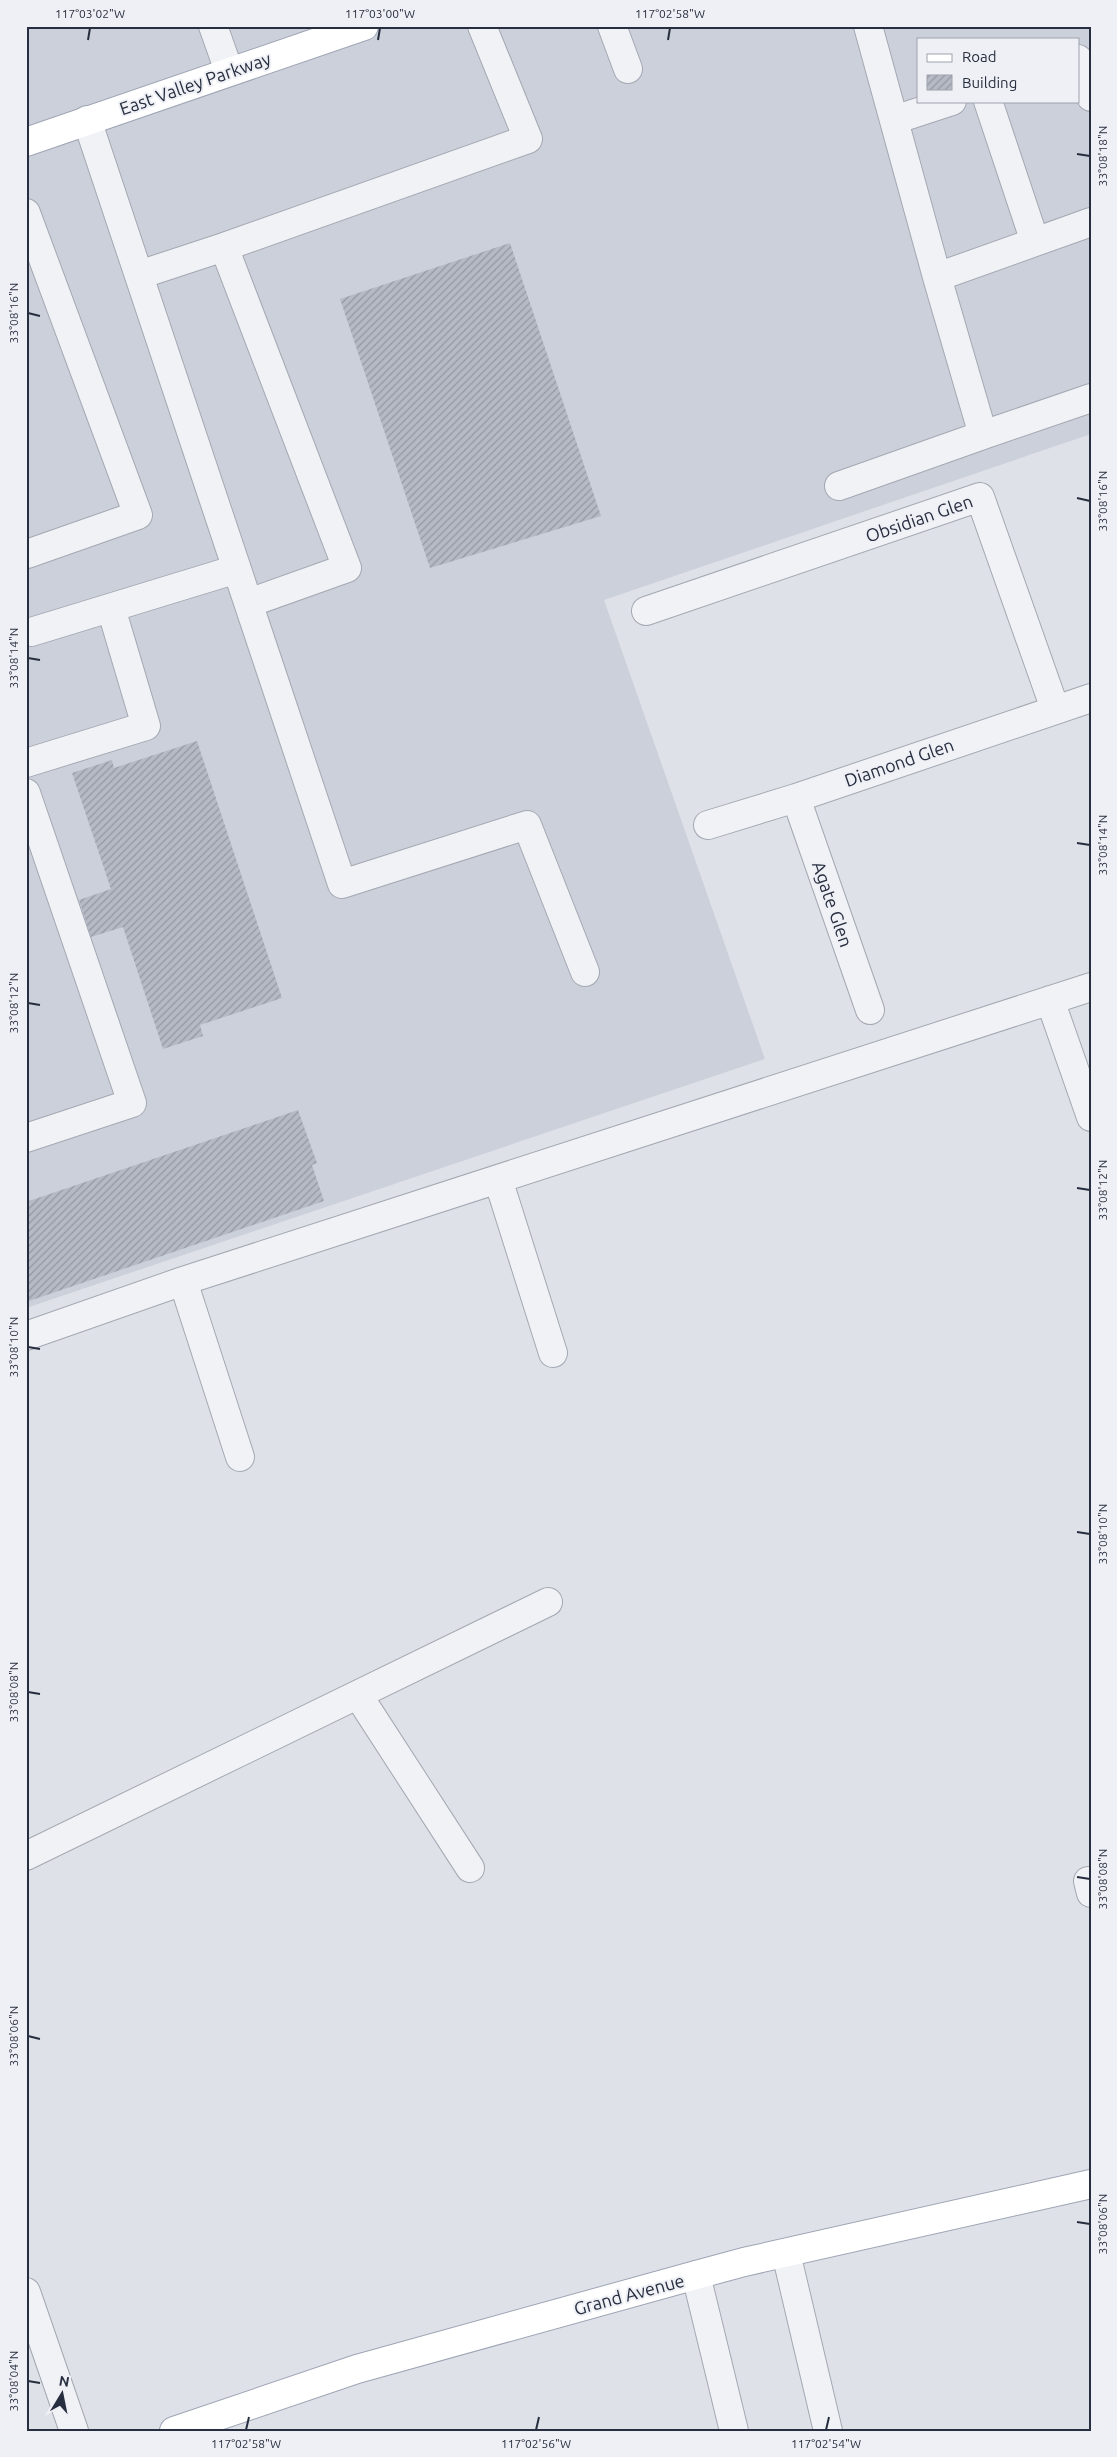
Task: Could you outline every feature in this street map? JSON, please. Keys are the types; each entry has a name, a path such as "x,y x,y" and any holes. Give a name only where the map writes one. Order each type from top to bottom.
{"main road":[{"name":"East Valley Parkway","path":"27,140 364,26"},
{"name":"Grand Avenue","path":"174,2431 357,2369 696,2275 1091,2184"}],"street":[{"path":"213,26 229,72"},
{"path":"139,274 224,248 528,139 482,26"},
{"path":"612,26 628,69"},
{"path":"870,27 937,277 983,435"},
{"path":"1080,65 1091,97"},
{"path":"894,120 949,102"},
{"path":"988,102 1035,242"},
{"path":"87,120 342,884 527,825 584,972"},
{"path":"26,213 138,515 26,553"},
{"path":"937,277 1091,222"},
{"path":"224,248 347,568 249,603"},
{"path":"839,486 1091,398"},
{"name":"Obsidian Glen","path":"646,611 980,497 1055,709"},
{"path":"31,632 237,569"},
{"path":"26,763 146,726 111,608"},
{"name":"Diamond Glen","path":"708,825 796,798 1091,698"},
{"path":"26,793 34,842 132,1103 26,1138"},
{"name":"Agate Glen","path":"796,798 870,1010"},
{"path":"26,1336 183,1281 1091,987"},
{"path":"1050,1000 1091,1117"},
{"path":"498,1179 554,1353"},
{"path":"183,1281 240,1457"},
{"path":"26,1856 548,1602"},
{"path":"358,1695 470,1868"},
{"path":"786,2253 828,2431"},
{"path":"696,2275 734,2431"},
{"path":"26,2292 74,2431"}],"shaded area":[{"path":"26,26 1091,26 1091,434 604,600 765,1059 26,1308"}],"building":[{"path":"510,243 601,516 430,568 340,299"},
{"path":"197,741 282,998 200,1025 203,1036 163,1049 123,927 91,937 79,900 111,889 72,773 112,760 114,768"},
{"path":"298,1110 317,1163 312,1165 324,1201 26,1302 26,1202"}]}
